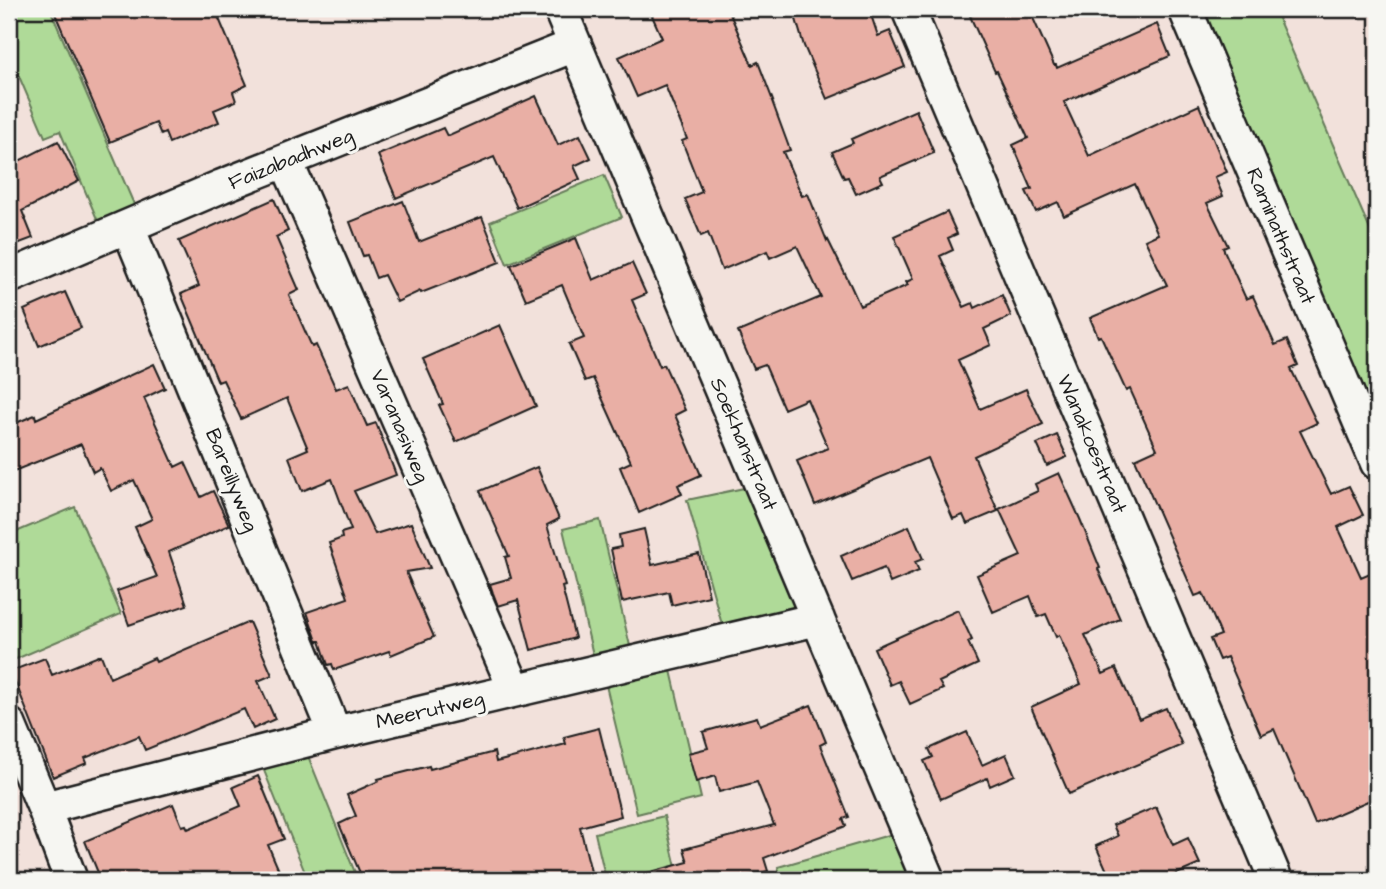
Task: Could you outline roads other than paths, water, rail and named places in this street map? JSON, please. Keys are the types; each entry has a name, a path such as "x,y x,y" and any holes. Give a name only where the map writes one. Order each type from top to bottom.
{"street":[{"name":"Soekhanstraat","path":"560,9 928,880"},
{"name":"Wanakoestraat","path":"908,9 1276,880"},
{"name":"Raminathstraat","path":"1185,9 1377,463"},
{"name":"Faizabadhweg","path":"9,277 222,186 575,45"},
{"name":"Varanasiweg","path":"286,161 515,690"},
{"name":"Bareillyweg","path":"128,227 335,733"},
{"name":"Meerutweg","path":"44,808 335,733 818,619"},
{"path":"9,724 71,880"}]}
